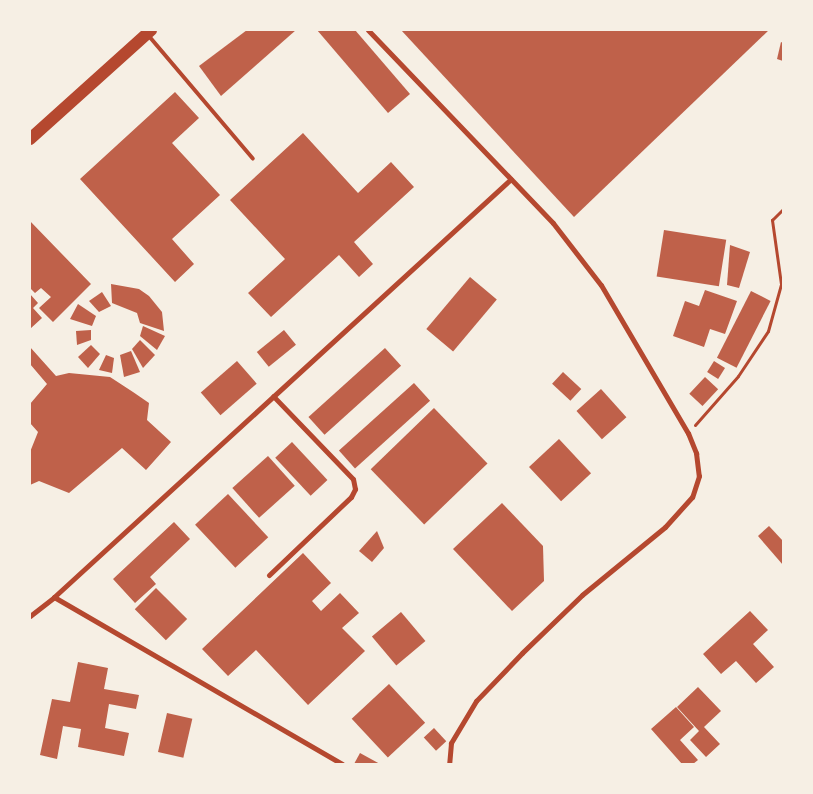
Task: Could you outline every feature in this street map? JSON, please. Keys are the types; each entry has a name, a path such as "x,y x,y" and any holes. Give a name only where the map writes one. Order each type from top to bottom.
{"main road":[{"path":"30,139 149,32"}],"street":[{"path":"368,30 553,223 601,285 688,433 696,453 699,476 692,497 665,527 569,608 476,701 451,744 449,764"},
{"path":"30,616 54,597 511,179"},
{"path":"270,575 351,497 356,489 353,479 273,396"},
{"path":"54,597 342,764"}],"lane":[{"path":"149,32 253,159"}],"path":[{"path":"688,433 738,376 768,331 781,284 772,220 783,209"}],"building":[{"path":"247,30 296,30 221,96 199,66"},
{"path":"317,30 355,30 410,94 388,113"},
{"path":"401,30 769,30 574,217"},
{"path":"781,42 783,43 783,61 777,59"},
{"path":"175,92 199,118 172,143 220,195 172,239 194,264 175,282 80,179"},
{"path":"303,133 358,193 391,162 414,187 354,242 373,264 359,277 339,255 271,317 248,293 285,259 230,200"},
{"path":"30,221 91,284 53,322 39,308 51,297 41,288 35,293 30,288"},
{"path":"664,230 726,240 719,286 657,276"},
{"path":"730,245 750,252 739,288 727,285"},
{"path":"470,277 497,299 453,352 426,329"},
{"path":"111,284 139,289 149,296 162,312 164,331 140,323 137,313 112,303"},
{"path":"705,290 737,301 725,334 710,329 704,347 673,336 685,301 699,306"},
{"path":"751,291 771,301 737,368 717,358"},
{"path":"102,292 111,306 99,312 89,301"},
{"path":"30,294 38,303 33,308 42,318 30,329"},
{"path":"78,304 96,316 92,326 70,319"},
{"path":"143,326 165,336 157,350 140,336"},
{"path":"91,330 91,340 77,345 76,331"},
{"path":"284,330 296,345 269,367 257,352"},
{"path":"140,340 155,355 143,368 132,349"},
{"path":"91,345 100,354 88,368 78,357"},
{"path":"30,347 56,376 69,373 110,377 133,392 149,403 147,420 171,442 146,470 122,448 69,493 39,481 30,485 30,452 38,432 30,423 30,404 47,384 30,364"},
{"path":"385,348 401,366 325,435 308,417"},
{"path":"131,351 140,372 124,377 120,355"},
{"path":"106,355 114,358 112,373 99,370"},
{"path":"237,361 257,384 220,415 201,392"},
{"path":"714,361 725,368 718,379 707,372"},
{"path":"563,372 581,389 570,401 552,384"},
{"path":"705,377 718,389 702,406 689,394"},
{"path":"414,383 430,401 355,468 339,451"},
{"path":"601,389 626,417 602,439 576,411"},
{"path":"434,408 487,463 424,525 371,469"},
{"path":"559,439 591,473 561,501 529,467"},
{"path":"292,442 327,480 311,496 275,458"},
{"path":"268,456 295,486 259,518 232,488"},
{"path":"228,494 268,537 235,568 195,525"},
{"path":"502,503 543,546 544,581 512,611 453,549"},
{"path":"174,522 190,539 150,577 156,584 135,603 113,579"},
{"path":"769,526 783,541 783,565 758,536"},
{"path":"377,531 384,548 372,562 359,551"},
{"path":"303,553 331,583 312,601 321,611 340,593 359,613 342,628 365,651 308,705 256,650 228,676 202,649"},
{"path":"156,588 187,619 166,640 135,609"},
{"path":"750,611 768,630 753,644 774,667 756,683 736,661 721,674 703,654"},
{"path":"401,612 425,641 396,666 372,636"},
{"path":"78,662 108,668 104,689 139,695 136,709 109,704 105,728 129,733 124,756 78,747 81,729 63,726 57,759 40,755 52,699 70,702"},
{"path":"389,684 425,723 388,758 352,719"},
{"path":"698,687 721,711 704,727 720,744 706,757 690,740 699,731 677,707"},
{"path":"676,707 694,727 680,740 698,760 693,764 682,764 651,729"},
{"path":"167,713 192,719 183,758 158,752"},
{"path":"434,728 446,741 436,751 424,738"},
{"path":"360,753 380,764 354,764"}]}
